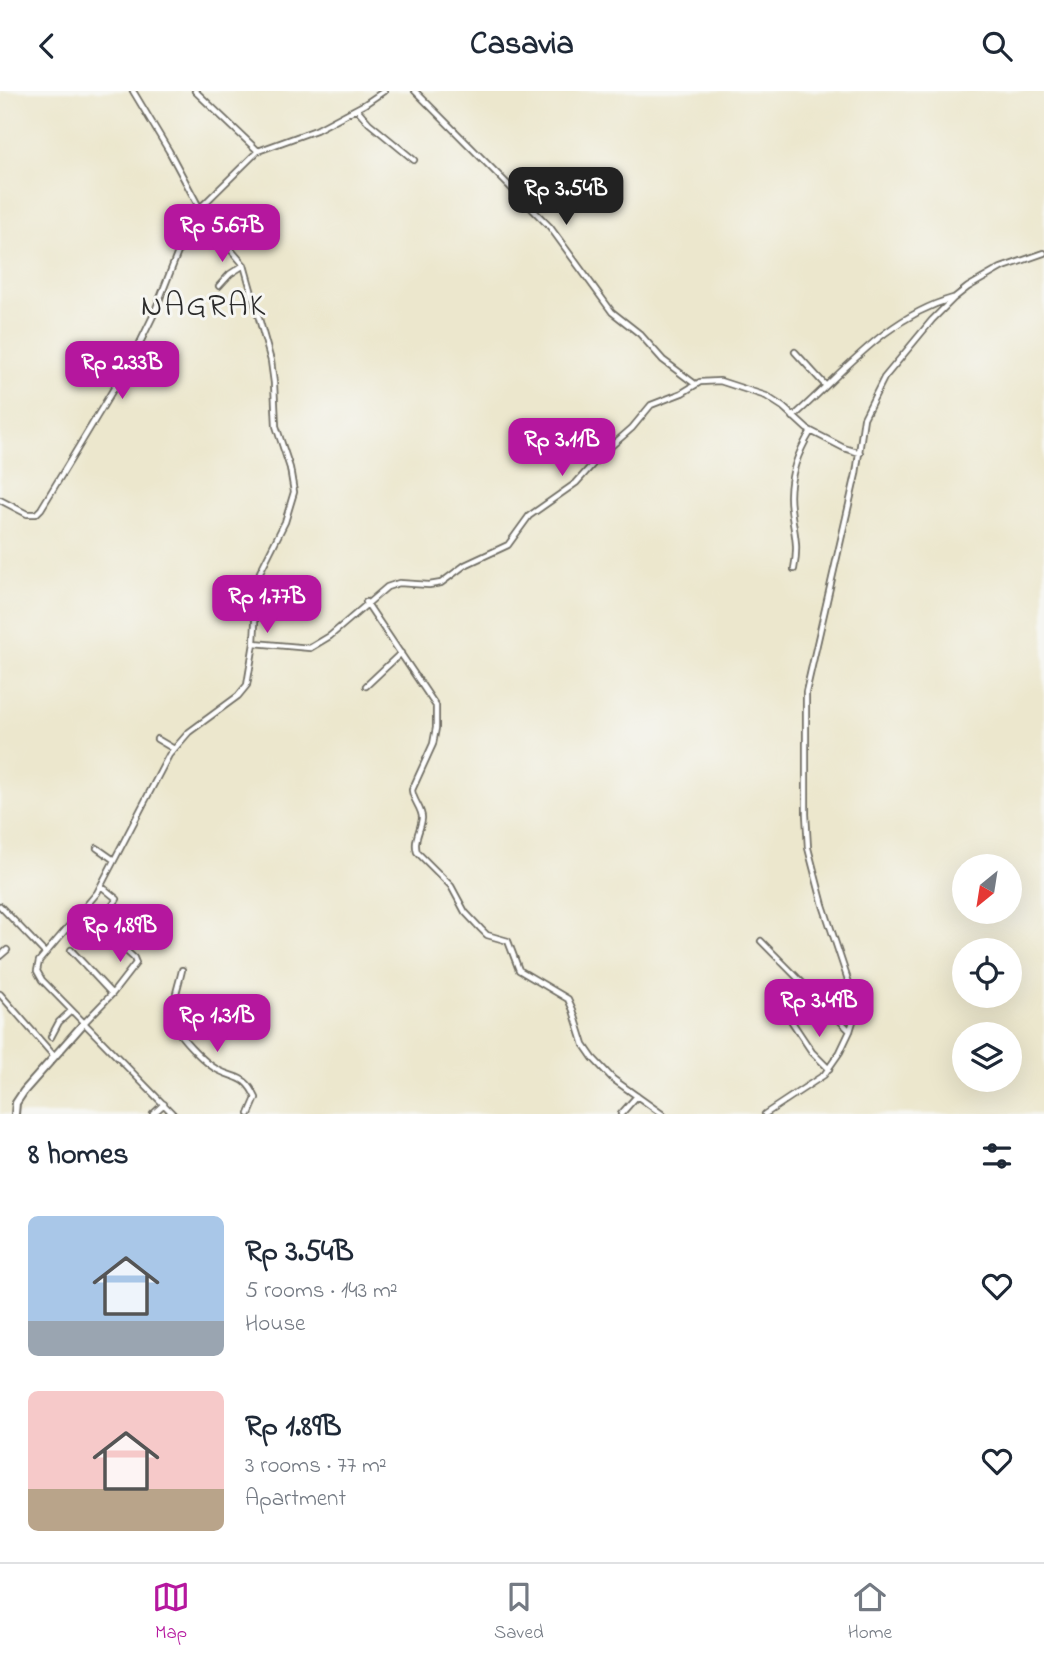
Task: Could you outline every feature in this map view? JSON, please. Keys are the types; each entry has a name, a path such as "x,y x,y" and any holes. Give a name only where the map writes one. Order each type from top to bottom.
{"street":[{"path":"133,91 169,151 200,211 244,265 271,361 276,426 290,468 294,492 288,516 258,577 249,680 242,693 197,725 174,748 145,797 101,886 37,966 38,974 71,1010 173,1114"},
{"path":"195,91 258,151"},
{"path":"0,500 27,514 36,514 41,509 134,355 153,316 187,229 200,211 258,151 308,134 357,109 384,91"},
{"path":"415,91 550,227 612,312 640,334 663,360 695,384"},
{"path":"357,109 369,123 414,160"},
{"path":"765,1114 814,1083 829,1069 850,1031 855,1010 822,905 808,848 806,692 845,528 864,418 884,378 954,298 968,286 1001,268 1044,253"},
{"path":"219,286 230,274 244,265"},
{"path":"793,417 879,336 926,307 954,298"},
{"path":"794,352 826,386"},
{"path":"254,643 310,648 330,636 377,593 394,584 441,583 466,565 508,545 532,514 576,483 601,455 632,428 651,405 682,393 695,384 712,380 749,389 778,403 811,431 860,453"},
{"path":"794,569 798,544 791,509 791,488 797,460 811,431"},
{"path":"366,602 433,698 437,711 433,744 412,790 422,816 416,851 451,886 465,912 487,935 508,941 519,970 568,999 589,1053 613,1079 662,1114"},
{"path":"366,686 401,653"},
{"path":"157,739 174,748"},
{"path":"97,848 114,860"},
{"path":"98,926 117,899 101,886"},
{"path":"0,906 45,953"},
{"path":"15,1114 15,1106 24,1091 112,994 136,962 81,910"},
{"path":"761,941 850,1031"},
{"path":"0,956 7,950"},
{"path":"71,950 112,994"},
{"path":"182,970 173,1013 175,1026 190,1046 216,1069 239,1077 245,1082 256,1098 249,1114"},
{"path":"0,994 54,1056"},
{"path":"51,1037 59,1022 71,1010"},
{"path":"792,1022 812,1052 829,1069"},
{"path":"621,1114 636,1096"},
{"path":"153,1114 163,1104"}],"district":[{"name":"NAGRAK","path":"204,307"}]}
